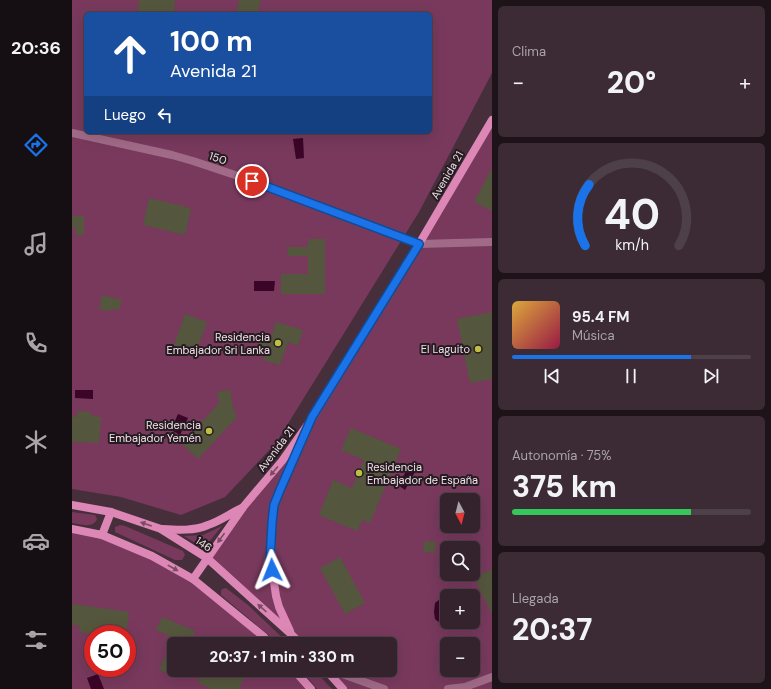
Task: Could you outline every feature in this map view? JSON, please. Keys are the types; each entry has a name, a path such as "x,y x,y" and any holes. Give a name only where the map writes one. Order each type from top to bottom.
{"main road":[{"name":"Avenida 21","path":"193,579 244,506 282,462 312,417 419,244 492,120"},
{"path":"291,634 279,607 270,561 272,523 274,505 312,417"},
{"name":"146","path":"72,505 111,512 162,529 207,558 294,637"},
{"path":"162,529 178,530 208,525 244,506"},
{"path":"102,535 111,512"},
{"path":"72,529 102,535 152,556 193,579 264,637"},
{"path":"300,677 311,689"},
{"path":"332,677 343,689"}],"street":[{"name":"150","path":"72,133 193,161 238,176 419,244 492,242"},
{"path":"351,677 384,689"},
{"path":"448,689 464,688 492,677"}],"shaded area":[{"path":"72,0 492,0 492,73 419,212 276,443 225,497 181,515 121,497 72,489"},
{"name":"El Laguito","path":"492,120 492,689 343,689 332,677 397,677 397,637 293,637 207,558 282,461"},
{"path":"303,138 304,158 296,159 293,139"},
{"path":"254,281 275,281 274,291 254,291"},
{"path":"75,390 93,390 93,399 75,398"},
{"path":"178,414 188,418 180,435 171,430"},
{"path":"408,468 415,472 405,490 398,485"},
{"path":"72,512 95,515 97,519 93,524 89,525 72,523"},
{"path":"120,525 183,551 185,555 182,560 175,560 115,532 115,527"},
{"path":"222,526 204,548 184,536 203,535"},
{"path":"72,529 102,535 193,579 262,637 167,637 167,677 300,677 311,689 72,689"},
{"path":"226,588 248,605 282,637 271,637 221,595 222,589"},
{"path":"440,599 440,623 435,619 435,603"},
{"path":"99,677 104,689 91,689 87,678"},
{"path":"307,677 321,677 332,689 317,689"}],"building":[{"path":"139,0 175,0 174,12 138,11"},
{"path":"239,0 261,0 258,12 236,12"},
{"path":"492,168 492,211 474,202"},
{"path":"149,198 191,208 185,235 143,225"},
{"path":"72,216 84,216 84,235 76,235 76,228 72,228"},
{"path":"308,239 325,239 325,294 281,294 281,274 308,274 308,256 288,256 287,247 308,247"},
{"path":"102,295 122,300 119,310 113,309 109,311 99,309"},
{"name":"El Laguito","path":"492,312 492,379 470,383 457,319"},
{"path":"185,314 207,322 195,355 173,348"},
{"name":"Residencia Embajador Sri Lanka","path":"276,322 303,330 298,346 288,342 280,365 263,360 265,356 256,353 260,341 269,344"},
{"name":"Residencia Embajador Yemén","path":"230,390 234,411 237,417 198,459 182,444 219,403 217,392"},
{"path":"78,411 91,412 91,416 101,417 99,443 72,442 72,417 77,416"},
{"path":"351,428 401,449 370,523 362,520 357,531 319,515 333,480 352,488 364,460 341,450"},
{"path":"424,541 436,542 435,553 423,552"},
{"path":"340,557 365,603 345,614 320,568"},
{"path":"492,569 492,614 476,581 480,581 480,575"},
{"path":"72,604 129,612 127,625 84,625 84,633 79,632 80,626 72,625"},
{"path":"162,617 195,631 193,637 171,637 156,630"},
{"path":"167,652 167,673 159,670"},
{"path":"200,677 244,677 239,689 212,689 198,683"}],"place":[{"name":"Residencia Embajador Sri Lanka","path":"278,343"},
{"name":"El Laguito","path":"478,349"},
{"name":"Residencia Embajador Yemén","path":"209,431"},
{"name":"Residencia Embajador de España","path":"359,473"}],"route":[{"path":"252,181 419,244 312,417 274,505 270,561 272,570"}]}
